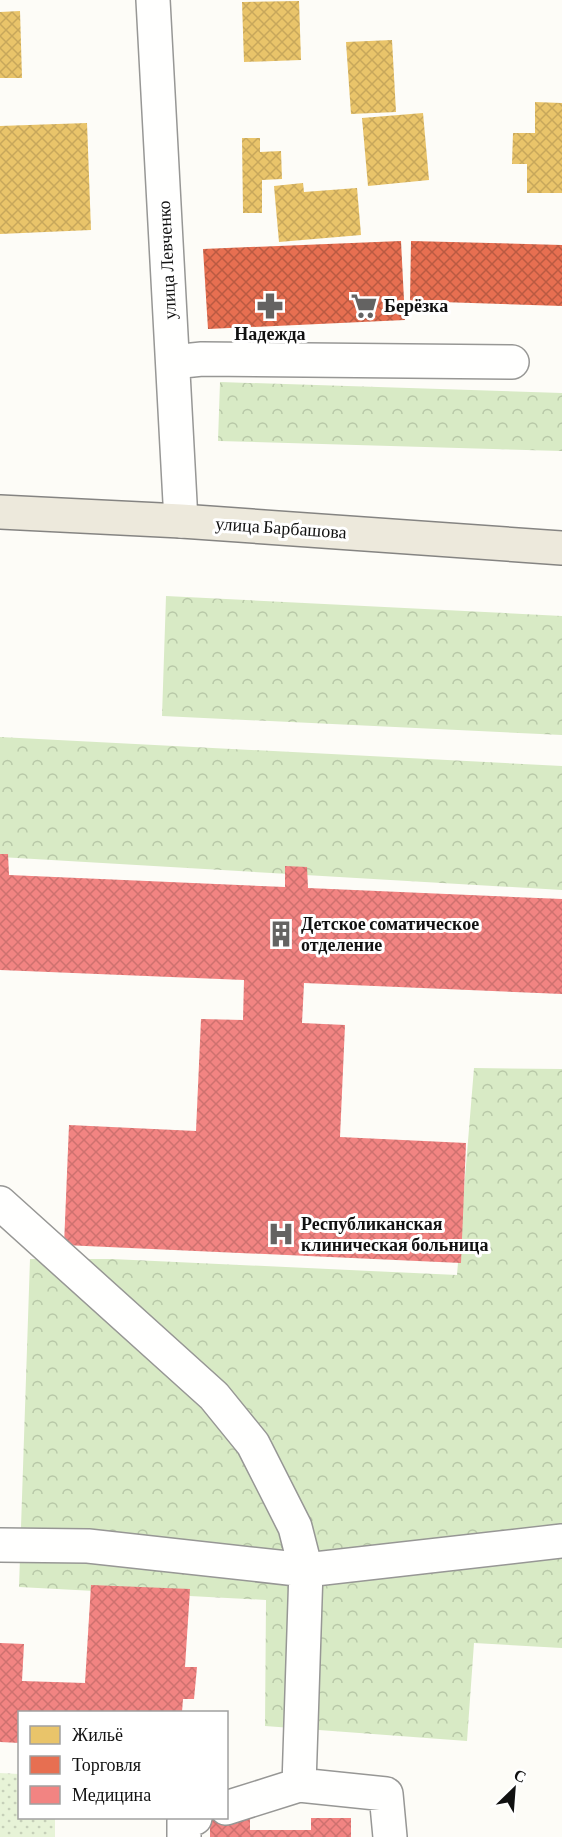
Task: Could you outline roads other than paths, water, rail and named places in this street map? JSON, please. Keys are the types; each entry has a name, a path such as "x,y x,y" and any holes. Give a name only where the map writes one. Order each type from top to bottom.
{"main road":[{"name":"улица Барбашова","path":"0,512 181,521 562,548"}],"street":[{"name":"улица Левченко","path":"153,0 181,521"},
{"path":"172,362 202,359 512,362"},
{"path":"0,1203 214,1396 253,1444 295,1527 306,1570 299,1785"},
{"path":"0,1545 88,1546 306,1570 562,1541"},
{"path":"228,1807 299,1785 386,1794 390,1837"},
{"path":"183,1837 184,1821 191,1819"}],"place":[{"name":"Надежда","path":"270,306"},
{"name":"Берёзка","path":"364,306"},
{"name":"Детское соматическое отделение","path":"281,934"},
{"name":"Республиканская клиническая больница","path":"281,1234"}]}
